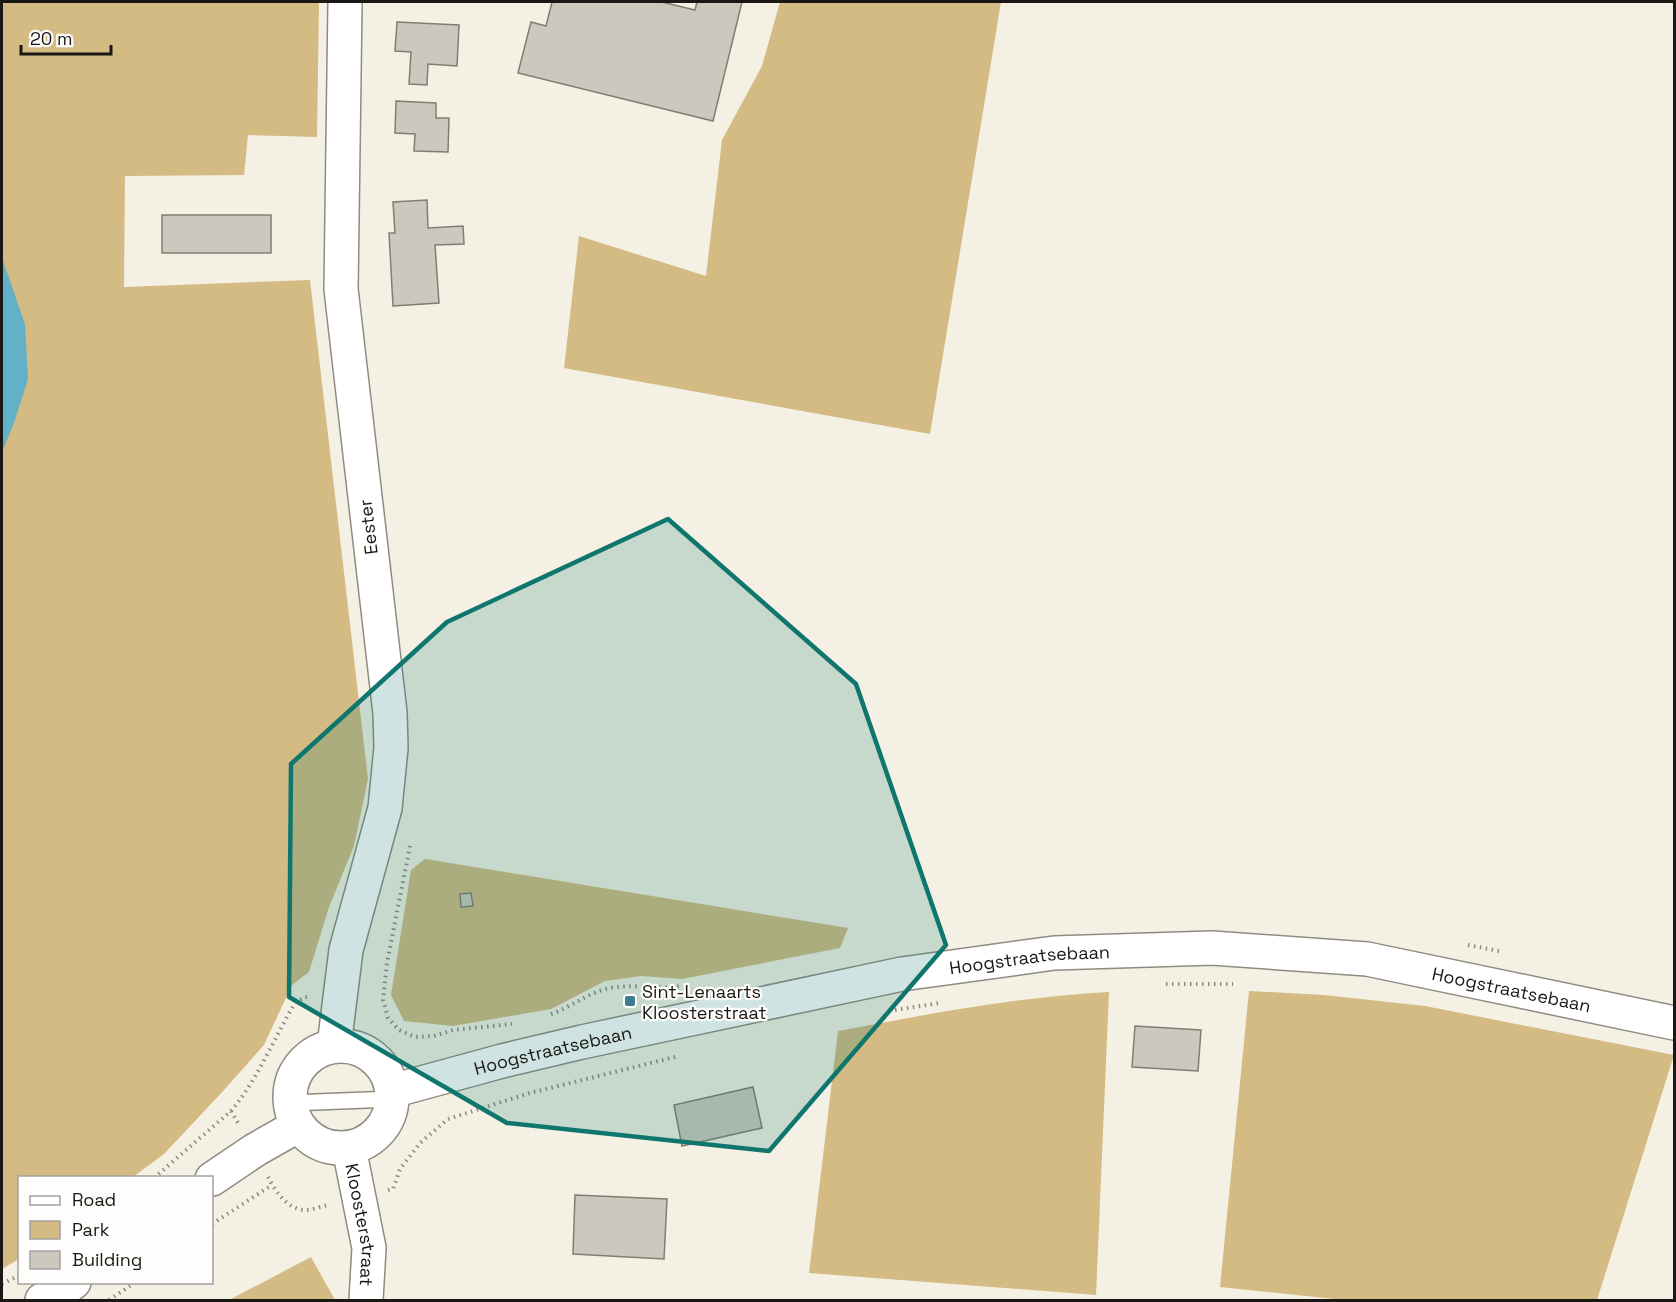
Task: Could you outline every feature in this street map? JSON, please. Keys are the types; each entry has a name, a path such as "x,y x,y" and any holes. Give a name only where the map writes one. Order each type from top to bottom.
{"main road":[{"name":"Eester","path":"334,1046 346,950 385,808 391,748 390,713 341,289 345,2"},
{"name":"Hoogstraatsebaan","path":"392,1095 501,1061 582,1042 902,974 1054,953 1212,948 1367,959 1674,1023"},
{"path":"334,1046 350,1047 365,1052 378,1062 387,1075 392,1095 387,1121 377,1134 364,1143 350,1148 330,1148 311,1140 294,1114 289,1092 294,1076 303,1061 317,1051 334,1046"},
{"path":"213,1178 255,1150 294,1114"},
{"name":"Kloosterstraat","path":"350,1148 369,1248 366,1300"},
{"path":"42,1300 60,1293 71,1284"}],"lane":[{"path":"294,1114 392,1095"}],"path":[{"path":"410,842 387,963 383,1000 388,1018 399,1029 415,1036 434,1036"},
{"path":"1157,984 1239,984"},
{"path":"156,1176 231,1111 242,1098 295,1002 304,997 383,1000"},
{"path":"891,1011 950,1002"},
{"path":"231,1111 255,1150 272,1185 290,1205 305,1210 393,1189 400,1169 420,1143 448,1119 530,1093 681,1056"},
{"path":"213,1223 272,1185"},
{"path":"2,1284 18,1276"},
{"path":"109,1300 132,1284"}],"highlighted area":[{"path":"668,519 856,684 946,945 769,1151 507,1123 289,997 291,764 447,622"}],"green space":[{"path":"2,2 319,2 317,137 248,135 244,175 125,176 124,287 310,280 368,779 354,846 329,907 309,972 292,985 264,1045 164,1154 134,1176 18,1176 18,1260 2,1269"},
{"path":"780,2 1001,2 930,434 564,368 579,236 706,276 722,140 762,66"},
{"path":"425,859 848,928 840,948 682,979 641,976 605,981 551,1009 453,1026 404,1021 391,995 411,870"},
{"path":"1249,991 1324,995 1425,1006 1674,1055 1597,1300 1344,1300 1220,1287"},
{"path":"1109,992 1096,1295 809,1273 838,1031 1007,1002"},
{"path":"311,1257 335,1300 229,1300"}],"water":[{"path":"2,258 25,324 28,379 2,452"}],"building":[{"path":"552,2 662,2 695,10 697,2 742,2 713,121 518,73 531,22 546,26"},
{"path":"397,22 459,25 457,66 428,64 427,85 409,84 411,52 395,51"},
{"path":"396,101 436,103 436,118 449,118 448,152 414,151 415,134 395,133"},
{"path":"427,200 428,228 463,226 464,244 435,245 439,303 393,306 389,233 395,233 393,202"},
{"path":"162,215 271,215 271,253 162,253"},
{"path":"471,893 473,906 461,907 460,894"},
{"path":"1135,1026 1201,1030 1198,1071 1132,1067"},
{"path":"753,1087 762,1128 682,1146 674,1105"},
{"path":"575,1195 667,1199 664,1259 573,1254"}],"place":[{"name":"Sint-Lenaarts Kloosterstraat","path":"630,1001"}]}
